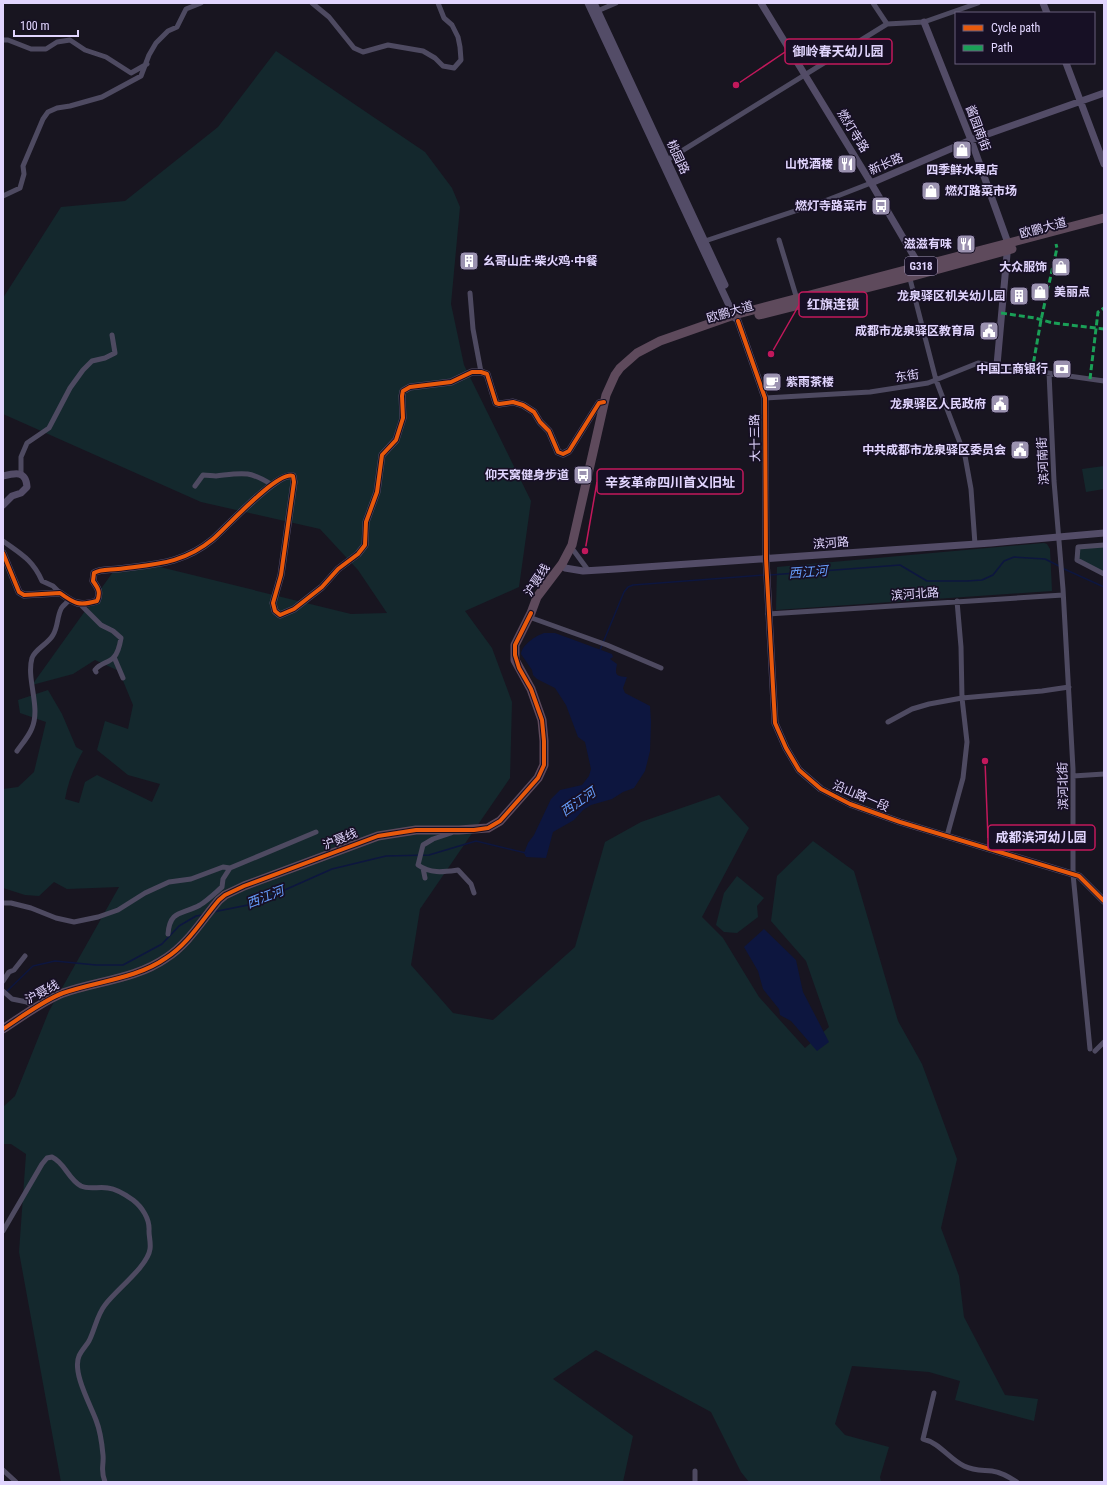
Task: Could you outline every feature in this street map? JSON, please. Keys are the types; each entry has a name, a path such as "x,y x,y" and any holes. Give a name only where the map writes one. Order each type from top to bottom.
{"highway":[{"name":"欧鹏大道","path":"1007,247 1104,218"},
{"name":"欧鹏大道","path":"564,566 574,552 586,509 610,402 617,382 634,361 650,350 738,318 798,299 922,270 1104,223"},
{"name":"欧鹏大道","path":"738,318 909,273"},
{"name":"沪聂线","path":"3,1029 62,993 136,973 152,967 178,950 212,908 225,895 244,886 378,836 416,830 488,828 500,821 534,783 542,772 544,765 542,720 531,689 519,668 515,655 516,645 537,597 564,566 572,545 604,402 615,375 628,360 641,350 660,341 738,318"}],"street":[{"path":"3,196 20,188 24,174 23,166 43,119 48,112 57,108 102,98 141,76 147,64 149,55 156,43 168,31 177,27 186,9 201,3"},
{"path":"312,3 329,17 354,48 363,52 388,45 423,51 435,58 443,66 454,68 461,60 458,37 452,25 444,18 438,3"},
{"path":"588,3 595,12 616,3"},
{"name":"桃园路","path":"594,3 595,12 738,318"},
{"name":"燃灯寺路","path":"760,3 871,183 922,270"},
{"path":"873,3 887,24"},
{"path":"665,161 887,24 924,22 978,3"},
{"name":"酱园南街","path":"924,22 971,140 1007,247"},
{"path":"3,40 8,40 31,49 46,49 57,42 70,40 85,50 106,57 131,73 147,64"},
{"path":"1066,64 1104,164"},
{"name":"新长路","path":"702,242 822,202 871,183 971,140 1104,93"},
{"path":"779,240 798,299"},
{"path":"997,365 1007,247"},
{"path":"909,273 936,380 965,456 971,489 975,544"},
{"path":"470,293 473,329 481,372"},
{"name":"大十三路","path":"738,318 764,398 766,559 768,594"},
{"path":"21,475 21,457 27,443 49,428 70,388 83,370 92,361 105,358 115,352 112,335"},
{"name":"东街","path":"764,398 870,392 928,383 978,363 1104,381"},
{"path":"3,541 32,563 42,582 53,586 69,600 77,604 97,601 100,595 98,587 93,581 94,572 170,562 196,552 214,538 272,485 283,477 290,475 294,478 281,574 273,603 275,611 280,615 294,609 322,587 338,569 358,554 365,545 366,522 377,492 382,455 396,440 403,418 403,391 410,387 451,382 472,372 487,374 496,402 499,404 513,402 523,405 534,412 540,422 549,431 558,452 563,454 569,451 599,403 604,402"},
{"name":"滨河南街","path":"1049,373 1054,481 1063,592"},
{"path":"3,476 12,473 21,475 24,477 27,487 24,491 12,496 3,505"},
{"path":"195,486 203,475 214,476 240,473 250,474 261,478 272,485"},
{"name":"滨河路","path":"564,566 588,570 766,559 1104,533"},
{"path":"1104,545 1078,547 1077,560 1104,574"},
{"path":"574,552 588,570"},
{"path":"3,554 19,592 24,595 60,593"},
{"name":"滨河北路","path":"768,614 1063,592"},
{"name":"滨河北街","path":"1063,592 1073,776 1073,874 1090,1049"},
{"name":"沿山路一段","path":"768,594 775,723 786,748 799,770 821,789 850,804 947,836 1079,876 1104,901"},
{"path":"17,752 32,728 34,715 31,676 32,658 36,652 53,636 61,609 69,600"},
{"path":"947,836 963,778 967,742 962,698 961,647 957,601"},
{"path":"80,604 101,625 113,631 121,638 114,657 99,665 95,670 96,672"},
{"path":"530,615 601,642 661,668"},
{"path":"114,657 123,678"},
{"path":"888,722 912,709 929,704 962,698 1042,691 1069,687"},
{"path":"1073,776 1104,774"},
{"path":"459,830 433,839 423,845 418,865 436,873 458,870 471,884 474,893"},
{"path":"3,903 11,903 31,908 56,918 74,922 98,917 118,910 144,893 169,882 191,879 223,867 230,868 316,832"},
{"path":"168,934 169,923 175,916 199,906 222,887 223,879 230,868"},
{"path":"423,868 426,878"},
{"path":"199,906 212,908"},
{"path":"3,981 9,972 14,970 25,956"},
{"path":"4,993 12,999 27,1002 37,1008"},
{"path":"1096,1051 1104,1042"},
{"path":"3,1231 42,1164 47,1158 52,1157 58,1160 71,1179 76,1183 83,1187 108,1188 119,1192 134,1201 142,1209 148,1220 151,1247 149,1255 143,1264 104,1306 98,1316 90,1339 79,1356 78,1364 80,1381 99,1431 103,1456 102,1470 105,1482"},
{"path":"934,1393 922,1439 942,1449 964,1466 975,1471 997,1472 1017,1482"},
{"path":"3,1470 16,1482"},
{"path":"695,1471 695,1482"}],"green space":[{"path":"276,51 425,152 452,188 460,207 451,304 464,365 531,501 519,587 465,611 492,648 512,702 510,778 420,909 411,965 453,1013 493,1020 575,947 605,842 641,822 719,795 749,828 702,917 723,938 759,997 805,1048 829,1027 806,961 771,921 777,876 813,841 854,871 898,1021 922,1064 957,1159 941,1228 959,1276 964,1317 1005,1395 1038,1399 1034,1421 955,1400 960,1381 929,1372 852,1366 835,1424 845,1435 889,1447 880,1477 881,1482 749,1482 741,1472 711,1412 596,1350 553,1379 633,1436 623,1482 61,1482 19,1252 26,1154 11,1144 3,1144 3,1107 15,1096 49,1011 119,887 67,889 54,882 39,896 25,895 3,888 3,789 18,787 34,772 46,722 20,713 18,700 48,690 62,714 76,747 83,751 72,775 65,799 79,803 85,782 97,775 152,802 160,784 128,775 97,750 105,721 128,729 133,705 119,671 95,660 73,674 32,685 118,565 160,567 351,614 387,613 358,570 320,529 201,502 3,414 3,298 61,207 125,201 218,127"},
{"path":"1104,466 1104,489 1086,492 1082,469"},
{"path":"1044,543 1047,544 1050,549 1052,591 776,610 777,567"},
{"path":"1104,545 1104,574 1077,560 1078,547"},
{"path":"737,876 764,898 757,906 758,917 737,933 724,932 716,925 724,893"}],"water":[{"path":"544,633 555,633 612,654 613,657 610,659 617,664 616,673 620,676 627,677 623,688 625,693 650,706 651,722 650,751 645,771 634,788 623,792 612,799 591,805 583,810 574,820 553,832 546,858 526,857 524,853 528,843 534,835 551,799 560,790 582,785 589,776 591,769 585,742 578,737 566,705 555,688 537,679 533,675 532,670 521,654 524,647 530,641"},
{"path":"764,929 796,960 803,992 829,1042 817,1051 791,1021 780,1015 779,1009 763,989 758,971 744,947"}],"waterway":[{"name":"西江河","path":"770,575 900,565 927,581 967,581 982,580 993,575 1004,561 1014,557 1045,559 1059,566"},
{"name":"西江河","path":"1062,568 1104,587"},
{"name":"西江河","path":"600,650 624,592 628,587 633,585 764,575"},
{"name":"西江河","path":"213,912 253,904 332,869 386,856 429,855 476,841 526,853"},
{"name":"西江河","path":"6,992 33,966 55,961 96,965 123,965 162,944 179,926 196,916 202,915"}],"marked path":[{"path":"1032,371 1041,320 1057,248 1056,244"},
{"path":"1090,379 1098,312 1104,308"},
{"path":"1001,313 1035,318 1053,323 1104,329"}],"cycle path":[{"path":"738,321 765,398 766,559 775,723 786,748 799,770 821,789 850,804 900,822 1079,876 1104,901"},
{"path":"3,553 19,592 24,595 60,593 70,600 81,604 97,601 99,593 98,588 93,581 94,573 102,570 168,562 191,554 213,539 265,490 276,482 286,477 293,476 294,482 281,575 273,603 275,611 280,615 294,609 322,587 338,569 358,554 365,545 366,522 377,492 382,455 396,440 403,418 403,391 410,387 451,382 472,372 487,374 496,403 513,402 523,405 534,412 540,422 549,431 558,452 563,454 569,451 599,403 604,402"},
{"path":"3,1029 56,996 142,971 166,958 181,946 219,900 225,895 244,886 378,836 416,830 474,830 488,828 500,821 538,778 544,765 542,720 531,689 519,668 515,655 515,645 531,613"}],"place":[{"name":"御岭春天幼儿园","path":"736,85"},
{"name":"四季鲜水果店","path":"962,150"},
{"name":"山悦酒楼","path":"847,164"},
{"name":"燃灯路菜市场","path":"931,191"},
{"name":"燃灯寺路菜市","path":"881,206"},
{"name":"滋滋有味","path":"966,244"},
{"name":"幺哥山庄·柴火鸡·中餐","path":"469,261"},
{"name":"大众服饰","path":"1061,267"},
{"name":"美丽点","path":"1040,292"},
{"name":"龙泉驿区机关幼儿园","path":"1019,296"},
{"name":"成都市龙泉驿区教育局","path":"989,331"},
{"name":"红旗连锁","path":"771,354"},
{"name":"中国工商银行","path":"1062,369"},
{"name":"紫雨茶楼","path":"772,382"},
{"name":"龙泉驿区人民政府","path":"1000,404"},
{"name":"中共成都市龙泉驿区委员会","path":"1020,450"},
{"name":"仰天窝健身步道","path":"583,475"},
{"name":"辛亥革命四川首义旧址","path":"585,551"},
{"name":"成都滨河幼儿园","path":"985,761"}]}
